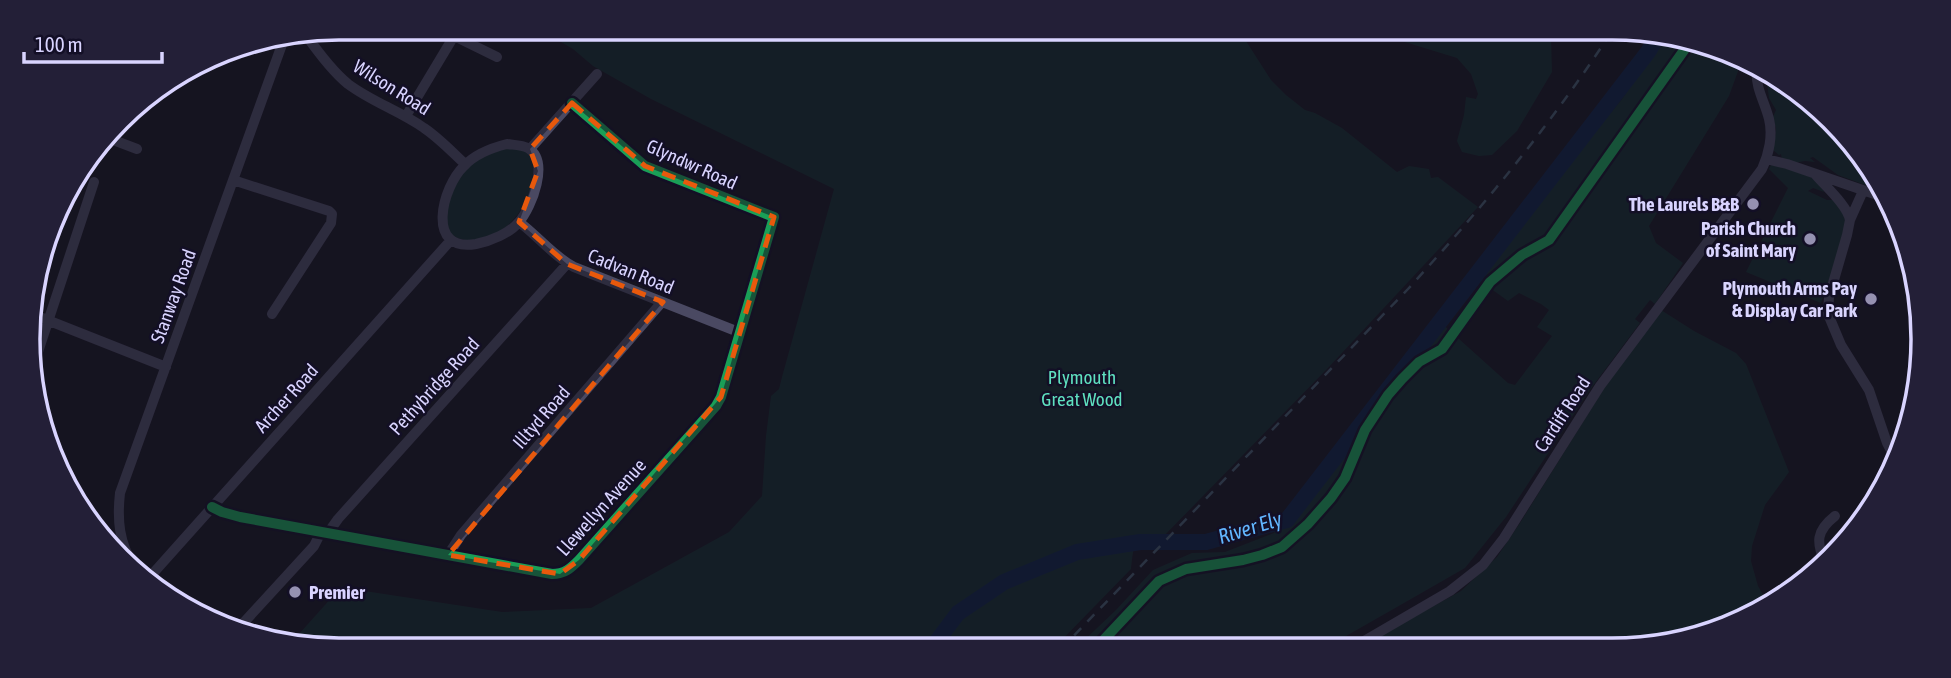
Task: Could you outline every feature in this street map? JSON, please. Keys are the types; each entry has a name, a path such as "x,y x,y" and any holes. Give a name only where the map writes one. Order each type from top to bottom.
{"street":[{"path":"406,116 452,40"},
{"path":"462,40 497,57"},
{"name":"Wilson Road","path":"312,42 348,84 406,116 465,164"},
{"name":"Stanway Road","path":"124,546 118,510 120,494 281,46"},
{"path":"530,149 597,74"},
{"path":"1756,78 1770,126 1770,144 1766,159 1873,194"},
{"name":"Glyndwr Road","path":"572,103 645,166 774,217"},
{"path":"115,141 138,149"},
{"path":"521,145 530,149 536,159 538,171 538,183 531,202 519,222 505,233 477,244 451,240 443,229 444,201 451,184 465,164 494,147 521,145"},
{"name":"Cardiff Road","path":"1370,638 1450,592 1483,565 1504,538 1600,386 1754,182 1766,159"},
{"path":"1815,174 1842,204 1850,220"},
{"path":"233,180 332,214 331,223 272,314"},
{"path":"40,344 94,182"},
{"path":"1863,191 1850,220 1829,297 1828,314 1841,345 1869,390 1890,448"},
{"name":"Llewellyn Avenue","path":"212,507 240,517 552,574 569,570 722,397 774,217"},
{"name":"Cadvan Road","path":"519,222 567,264 741,333"},
{"name":"Archer Road","path":"153,573 451,240"},
{"name":"Pethybridge Road","path":"243,622 567,264"},
{"name":"Illtyd Road","path":"448,555 461,535 662,302"},
{"path":"41,317 166,367"},
{"path":"1821,552 1820,534 1826,523 1835,516"}],"highlighted area":[{"path":"572,103 645,166 774,217 721,397 579,560 560,574 448,555 663,302 567,264 519,222 538,171 530,149"}],"green space":[{"name":"Plymouth Great Wood","path":"558,40 1247,40 1271,80 1305,110 1342,128 1397,172 1409,166 1429,169 1431,178 1438,177 1478,207 1327,369 1161,539 1145,539 1136,544 1131,569 1064,638 339,638 298,635 342,586 502,612 591,608 729,532 762,496 771,396 779,389 834,189 651,99 593,66"},
{"path":"1398,40 1551,40 1552,72 1517,131 1492,155 1479,156 1462,152 1457,141 1466,97 1476,99 1478,94 1471,74 1457,58"},
{"path":"1659,44 1689,50 1739,69 1729,96 1649,226 1656,243 1683,263 1655,304 1650,300 1635,319 1640,323 1589,391 1506,517 1465,568 1342,638 1087,638 1153,570 1192,553 1225,552 1274,533 1317,485 1439,321 1508,383 1515,385 1552,336 1537,327 1549,310 1519,293 1508,301 1476,278 1622,99"},
{"path":"1767,84 1809,114 1837,142 1869,186 1838,175 1813,157 1810,158 1815,162 1794,163 1816,179 1824,192 1813,188 1808,191 1827,200 1834,200 1844,214 1841,245 1821,303 1746,272 1788,188 1769,169 1782,159 1781,154 1773,150 1776,129 1773,117 1776,110 1769,98"},
{"path":"504,148 523,151 532,159 533,175 525,203 506,227 494,235 480,240 466,240 451,235 447,225 447,210 459,178 476,161"},
{"path":"1661,310 1736,353 1746,364 1789,472 1765,505 1752,546 1751,561 1764,596 1708,622 1651,635 1612,638 1376,638 1461,591 1497,557 1608,382"}],"waterway":[{"name":"River Ely","path":"939,638 958,613 1004,582 1077,552 1140,542 1206,542 1287,520 1653,43"}],"railway":[{"path":"1072,638 1436,258 1542,130 1606,40"}],"cycle path":[{"path":"1105,638 1159,581 1186,569 1262,555 1282,547 1308,524 1345,478 1365,430 1388,395 1419,362 1442,349 1490,282 1522,255 1549,240 1685,49"},
{"path":"212,507 240,517 552,574 564,572 579,560 716,406 721,397 774,217 645,166 572,103"}],"place":[{"name":"The Laurels B&B","path":"1753,204"},
{"name":"Parish Church of Saint Mary","path":"1810,239"},
{"name":"Plymouth Arms Pay & Display Car Park","path":"1871,299"},
{"name":"Premier","path":"295,592"}]}
